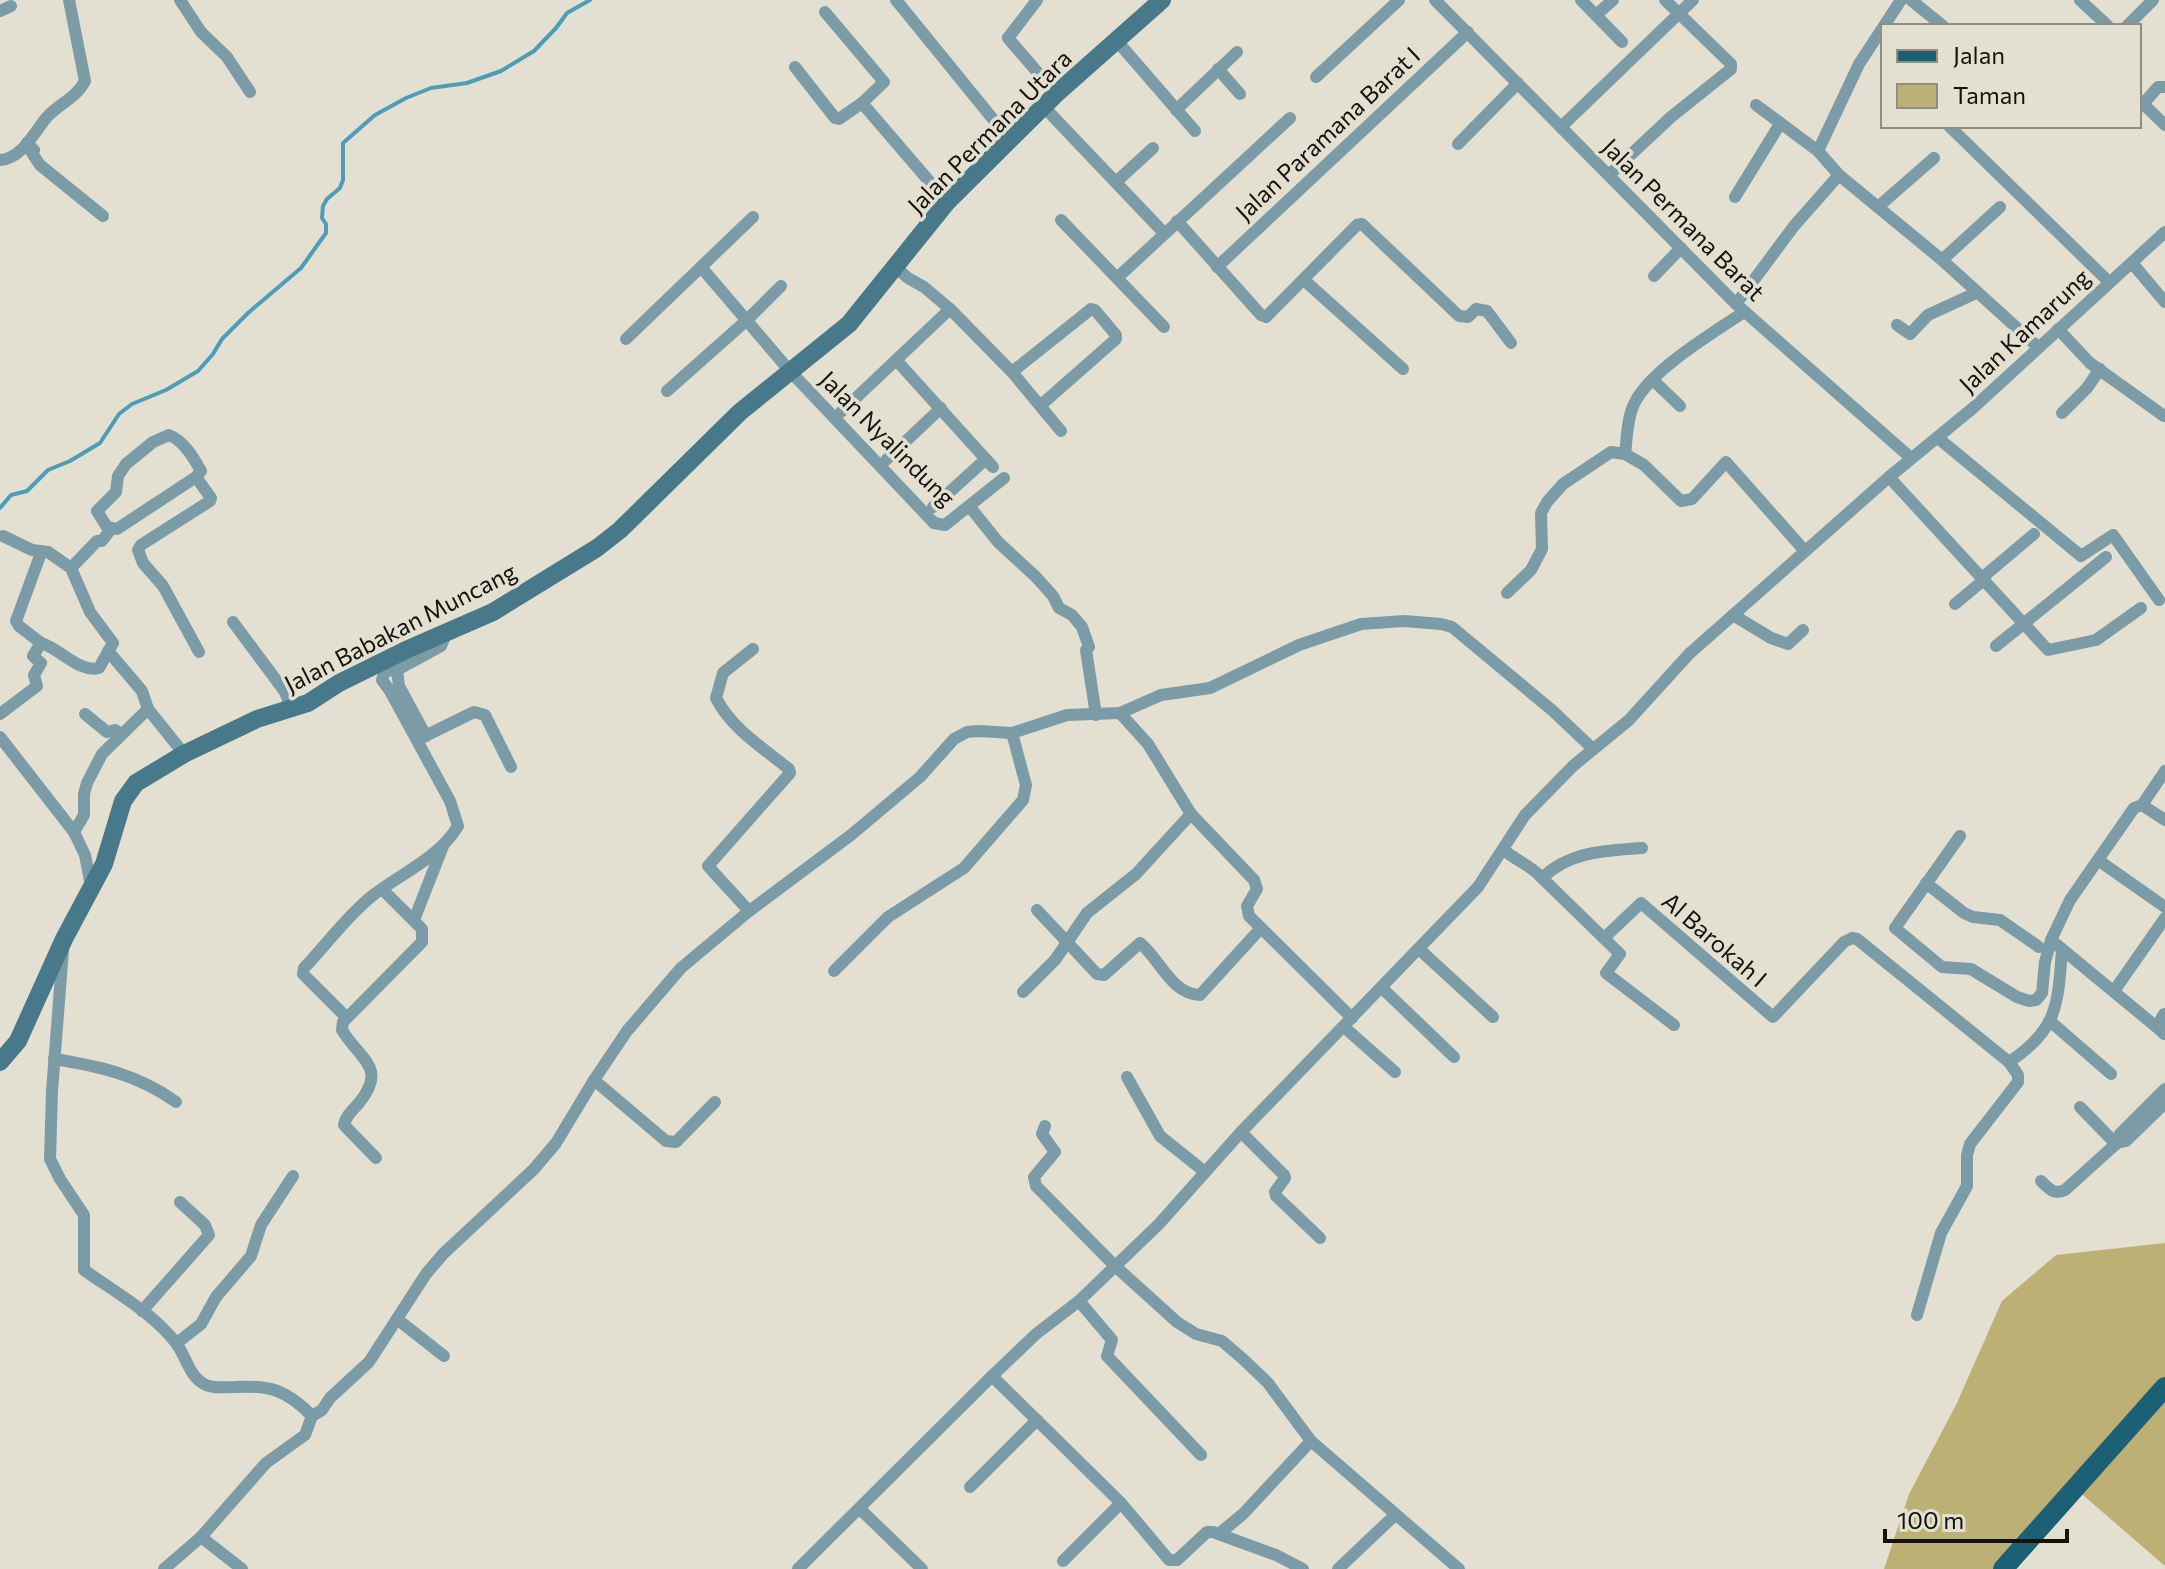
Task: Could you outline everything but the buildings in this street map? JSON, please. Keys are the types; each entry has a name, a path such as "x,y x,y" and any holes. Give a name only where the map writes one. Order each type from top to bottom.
{"main road":[{"path":"2003,1569 2165,1387"}],"street":[{"path":"0,160 10,158 27,143 50,114 81,89 85,81 69,0"},
{"path":"180,0 201,32 227,57 250,92"},
{"path":"896,0 1010,140"},
{"path":"1037,0 1008,38 1050,100 1116,182 1164,233"},
{"name":"Jalan Permana Utara","path":"789,370 849,324 947,202 1050,100 1162,0"},
{"path":"1316,77 1399,0"},
{"name":"Jalan Permana Barat","path":"1435,0 1740,308 1911,458"},
{"path":"1581,0 1622,42"},
{"path":"1596,15 1613,0"},
{"path":"1609,175 1671,117 1731,69 1731,64 1665,0"},
{"path":"1561,127 1693,0"},
{"path":"1885,24 1901,0"},
{"path":"1911,0 1941,24"},
{"path":"2129,24 2153,0"},
{"path":"2087,2 2106,24"},
{"path":"795,67 835,118 843,118 884,82 825,12"},
{"path":"1818,151 1859,64 1881,30"},
{"name":"Jalan Paramana Barat I","path":"1217,267 1468,32"},
{"path":"1117,41 1195,131"},
{"path":"1176,110 1237,52"},
{"path":"1218,69 1240,94"},
{"path":"1458,144 1518,83"},
{"path":"2165,87 2158,87 2141,102 2165,125"},
{"path":"862,103 947,202"},
{"path":"1756,105 1818,151 1839,175 1942,260 2038,347"},
{"path":"1117,278 1290,118"},
{"path":"1735,197 1780,124"},
{"path":"1951,128 2109,282"},
{"path":"27,143 34,150 32,153 40,165 103,216"},
{"path":"1116,182 1153,148"},
{"path":"1879,206 1934,158"},
{"path":"1625,454 1632,408 1653,380 1740,308 1794,226 1839,175"},
{"path":"1942,260 2000,207"},
{"path":"626,339 753,217"},
{"path":"1061,220 1164,327"},
{"path":"1177,221 1266,317 1357,225 1362,224 1459,316 1468,317 1476,309 1487,311 1511,343"},
{"name":"Jalan Kamarung","path":"798,1569 992,1376 1036,1334 1079,1301 1159,1224 1241,1132 1488,876 1512,834 1538,800 1629,720 1689,654 1804,550 1938,438 2165,232"},
{"path":"1654,276 1681,248"},
{"path":"898,263 908,278 950,309 1012,372 1061,431"},
{"path":"2132,263 2165,302"},
{"path":"701,267 789,370"},
{"path":"1304,280 1403,369"},
{"path":"667,391 781,286"},
{"path":"1897,325 1910,334 1928,315 1976,293"},
{"path":"841,412 950,309"},
{"path":"1012,372 1091,309 1102,318 1116,339 1041,405"},
{"path":"2058,329 2090,363 2164,416"},
{"path":"897,361 989,463 933,507"},
{"path":"2062,413 2087,388 2100,369"},
{"name":"Jalan Babakan Muncang","path":"0,1062 18,1041 64,939 104,864 127,792 136,783 184,754 257,719 308,703 339,683 493,612 597,548 620,530 740,412 789,370"},
{"name":"Jalan Nyalindung","path":"789,370 934,523 945,525 970,507"},
{"path":"1653,380 1680,406"},
{"path":"886,460 941,408"},
{"path":"169,435 176,437 201,471 117,529 111,529 97,511 116,492 118,476 123,468 153,442 169,435"},
{"path":"1938,438 2081,556 2113,535 2159,600"},
{"path":"1507,593 1531,570 1542,549 1541,513 1547,502 1563,484 1611,452 1625,454 1644,465 1681,501 1692,499 1726,462 1804,550"},
{"path":"196,477 211,498 207,505 141,545 138,550 143,563 163,586 199,652"},
{"path":"1889,477 2046,649 2096,640 2141,608"},
{"path":"1004,478 970,507 998,542 1053,596 1059,608 1072,615 1082,627 1089,647 1086,650 1096,715"},
{"path":"71,568 111,529"},
{"path":"1955,604 2034,534"},
{"path":"3,536 41,553 48,552 71,568 90,612 113,640 99,668 92,670 77,664 54,647 41,643 16,621 41,553"},
{"path":"1996,646 2106,557"},
{"path":"1733,615 1771,638 1788,644 1803,630"},
{"path":"164,1569 201,1537 266,1463 305,1435 312,1416 322,1410 330,1398 369,1362 426,1274 443,1254 534,1169 556,1143 627,1031 681,968 749,911 851,835 920,777 954,739 967,732 1012,733 1054,717 1120,713 1161,695 1210,688 1299,645 1361,624 1413,621 1441,624 1459,632 1593,749"},
{"path":"233,622 285,692 292,710"},
{"path":"346,1017 302,971 372,897 444,843 458,826 457,817 421,738 395,689 382,680 385,671 397,670 441,646 442,635"},
{"path":"0,714 37,686 34,675 41,663 33,656 41,643"},
{"path":"749,911 708,866 790,773 737,726 716,698 723,673 753,649"},
{"path":"108,651 142,691 148,709 184,754"},
{"path":"74,832 84,815 87,783 102,754 148,709"},
{"path":"421,738 474,712 480,712 485,715 511,767"},
{"path":"1120,713 1148,744 1191,814 1254,880 1257,889 1247,910 1395,1072"},
{"path":"85,714 107,732 115,730 121,734"},
{"path":"834,971 888,917 964,868 1023,800 1026,785 1012,733"},
{"path":"0,737 74,832 85,855 91,889"},
{"path":"1960,836 1895,928 1942,967 1971,969 2017,997 2036,1000 2042,993 2045,944 2070,900 2134,808 2142,805 2165,771"},
{"path":"2142,805 2165,820"},
{"path":"1023,992 1055,960 1095,905 1136,874 1191,814"},
{"path":"414,920 444,843"},
{"path":"1542,878 1561,863 1585,853 1642,848"},
{"path":"1504,850 1542,878 1620,954 1606,973 1674,1025"},
{"path":"2098,860 2165,907"},
{"path":"1926,883 1964,913 2000,920 2045,944 2062,949 2165,1034"},
{"path":"376,1158 344,1125 373,1081 369,1065 342,1030 346,1017 422,942 422,929 383,890"},
{"name":"Al Barokah I","path":"1604,938 1641,903 1773,1017 1844,942 1857,939 2009,1062"},
{"path":"1037,910 1094,972 1104,975 1140,943 1177,986 1200,995 1261,928"},
{"path":"2114,991 2165,918"},
{"path":"64,939 50,1159 84,1215 83,1267 142,1311 177,1343 187,1364 204,1384 214,1387 275,1388 312,1416"},
{"path":"1419,949 1493,1017"},
{"path":"1917,1315 1941,1233 1967,1186 1970,1144 2018,1082 2018,1075 2009,1062 2025,1051 2051,1022 2062,949"},
{"path":"1382,988 1454,1057"},
{"path":"2147,1018 2164,1014 2161,1025 2165,1034"},
{"path":"2051,1022 2111,1074"},
{"path":"54,1059 94,1065 152,1084 176,1102"},
{"path":"1127,1077 1160,1136 1205,1172"},
{"path":"594,1080 670,1142 676,1142 715,1102"},
{"path":"2041,1181 2051,1191 2058,1193 2065,1190 2117,1144 2126,1141 2156,1107 2165,1089"},
{"path":"2080,1107 2117,1144"},
{"path":"1045,1126 1041,1132 1055,1152 1034,1177 1034,1183 1115,1266 1177,1322 1196,1334 1222,1341 1243,1359 1268,1383 1311,1441 1459,1569"},
{"path":"1241,1132 1284,1175 1276,1196 1320,1238"},
{"path":"177,1343 201,1324 216,1297 251,1256 261,1225 293,1176"},
{"path":"142,1311 209,1235 205,1225 180,1202"},
{"path":"1079,1301 1112,1340 1107,1356 1201,1455"},
{"path":"397,1319 444,1356"},
{"path":"992,1376 1121,1503 1170,1565 1207,1532 1220,1533 1303,1569"},
{"path":"970,1487 1037,1420"},
{"path":"1220,1533 1243,1514 1311,1441"},
{"path":"1063,1561 1121,1503"},
{"path":"860,1509 922,1569"},
{"path":"1338,1569 1395,1515"},
{"path":"201,1537 242,1569"}],"green space":[{"path":"2165,1243 2165,1566 2069,1483 1994,1569 1884,1569 1909,1494 1956,1405 2002,1301 2056,1255"}],"waterway":[{"path":"0,508 11,495 27,491 48,470 100,443 119,414 132,404 166,390 198,371 222,339 301,268 326,233 323,206 340,188 343,180 343,143 375,115 431,88 467,83 501,71 534,51 567,13 590,0"}]}
